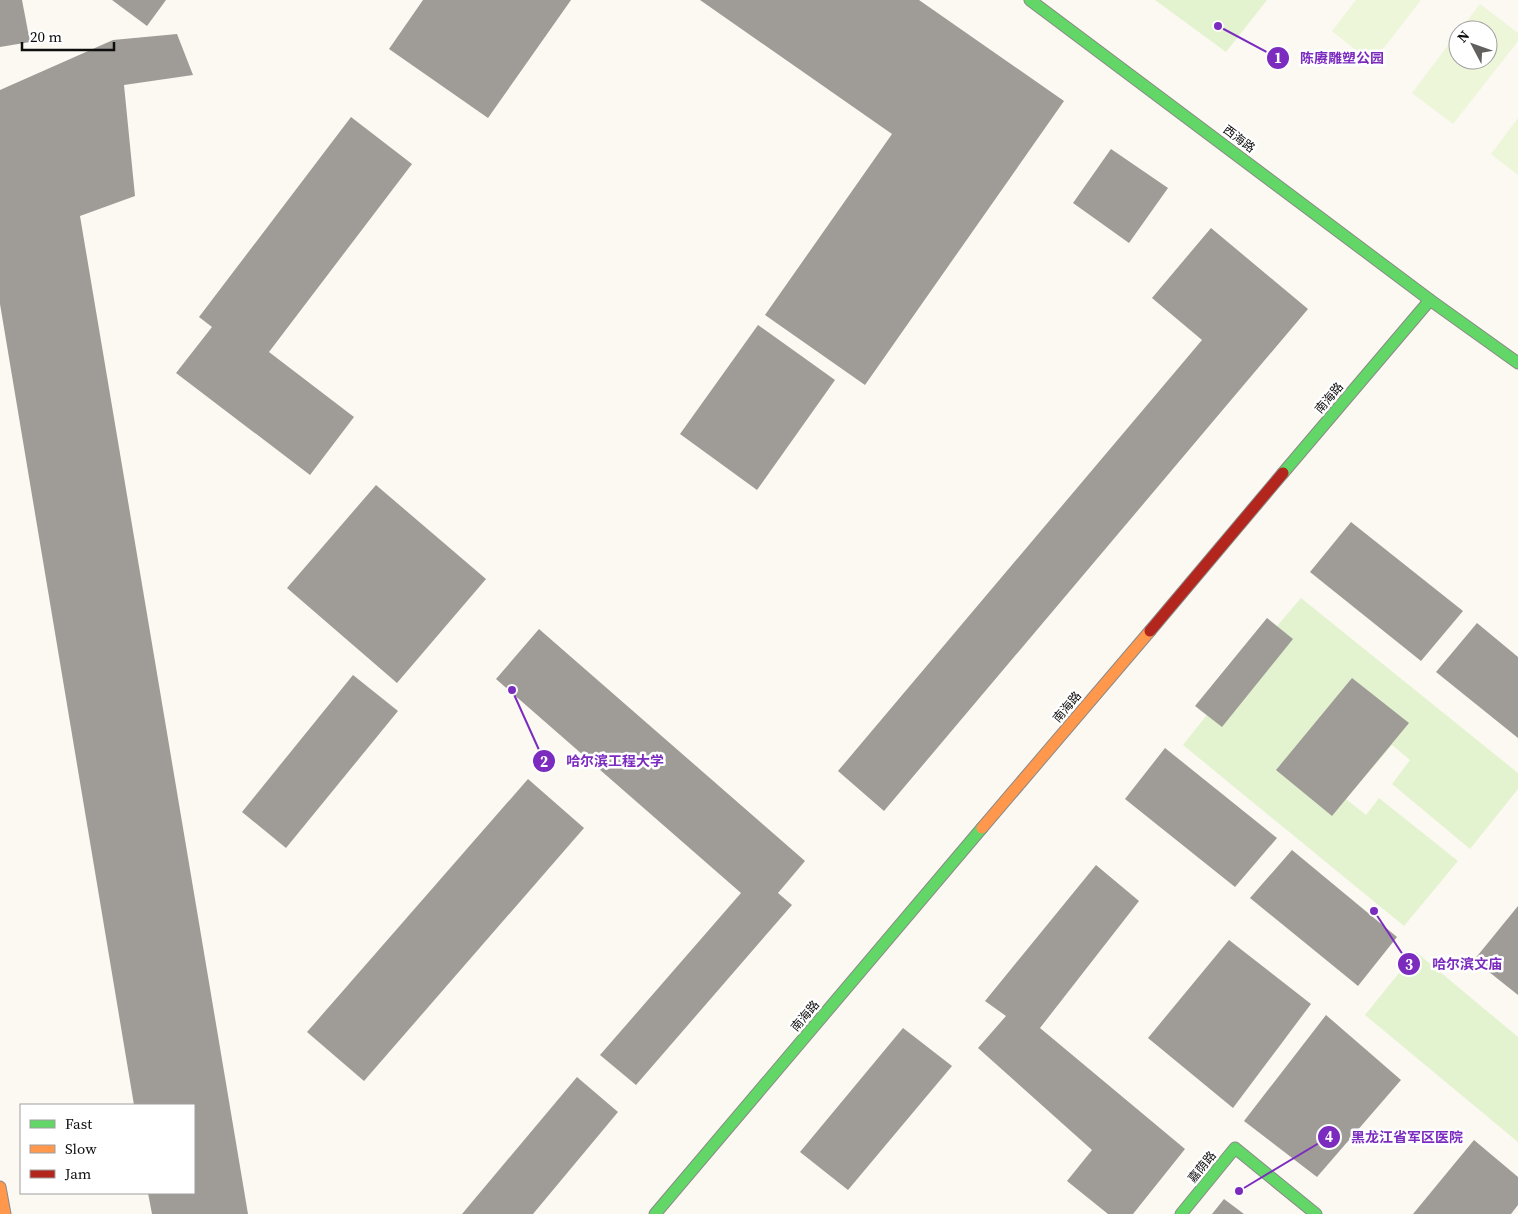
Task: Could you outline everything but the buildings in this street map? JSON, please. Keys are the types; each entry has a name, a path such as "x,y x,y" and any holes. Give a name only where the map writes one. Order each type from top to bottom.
{"main road":[{"name":"西海路","path":"1030,0 1430,300"},
{"path":"1430,300 1518,363"},
{"name":"南海路","path":"655,1214 1430,300"},
{"name":"嘉荫路","path":"1181,1214 1235,1148 1316,1214"},
{"path":"0,1187 5,1214"}],"green space":[{"path":"1155,0 1267,0 1226,52"},
{"path":"1356,0 1421,0 1372,63 1332,31"},
{"path":"1480,4 1518,33 1518,41 1498,67 1498,20 1468,20"},
{"path":"1448,45 1448,70 1495,70 1453,124 1412,93"},
{"path":"1518,118 1518,175 1491,154"},
{"path":"1301,598 1518,773 1518,789 1470,849 1392,784 1410,760 1392,745 1346,799 1366,815 1379,798 1458,861 1404,926 1183,745"},
{"path":"1416,952 1518,1037 1518,1142 1365,1015"}],"traffic: fast":[{"path":"1030,0 1430,300"},
{"path":"1283,473 1430,300 1518,363"},
{"path":"655,1214 982,828"},
{"path":"1181,1214 1235,1148 1316,1214"}],"traffic: slow":[{"path":"982,828 1150,631"},
{"path":"0,1187 5,1214"}],"traffic: jam":[{"path":"1150,631 1283,473"}],"place":[{"name":"陈赓雕塑公园","path":"1218,26"},
{"name":"哈尔滨工程大学","path":"512,690"},
{"name":"哈尔滨文庙","path":"1374,911"},
{"name":"黑龙江省军区医院","path":"1239,1191"}]}
